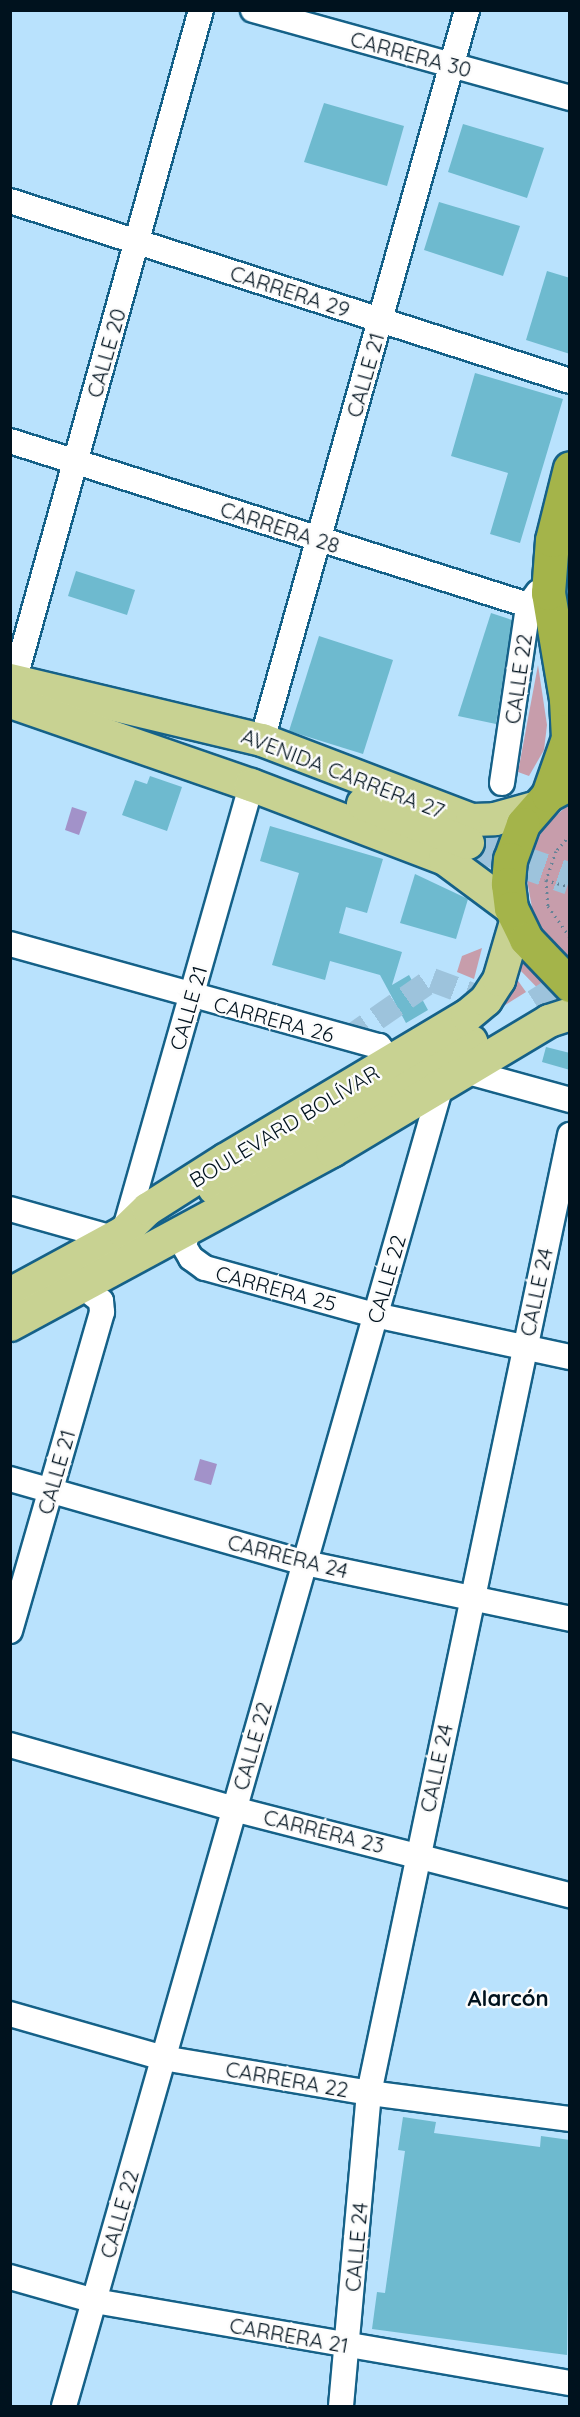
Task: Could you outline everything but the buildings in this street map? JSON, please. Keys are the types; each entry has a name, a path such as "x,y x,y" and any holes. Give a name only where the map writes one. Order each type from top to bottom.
{"highway":[{"path":"570,468 552,540 542,600 566,699 568,738 566,754 551,795 523,824 510,859 513,915 540,957 570,985"}],"main road":[{"name":"AVENIDA CARRERA 27","path":"11,690 52,693 202,723 262,740 465,818 485,820 551,795"},
{"name":"AVENIDA CARRERA 27","path":"11,690 445,860 513,915"},
{"path":"52,693 468,843"},
{"name":"BOULEVARD BOLÍVAR","path":"10,1294 119,1235 148,1209 202,1174 467,1016 486,1000 499,980 513,915"},
{"path":"119,1235 259,1166 536,1005"},
{"name":"BOULEVARD BOLÍVAR","path":"10,1324 188,1230 549,1021 570,1014"}],"street":[{"name":"CALLE 20","path":"11,690 201,10"},
{"name":"CARRERA 30","path":"253,10 570,98"},
{"name":"CALLE 21","path":"262,740 467,10"},
{"name":"CARRERA 29","path":"10,201 570,381"},
{"name":"CARRERA 28","path":"10,441 319,539 542,600"},
{"name":"CALLE 22","path":"502,783 542,600"},
{"name":"CALLE 21","path":"119,1235 192,996 251,785"},
{"name":"CARRERA 26","path":"10,944 380,1046 391,1062"},
{"name":"CALLE 22","path":"64,2406 375,1315 453,1078"},
{"path":"453,1078 570,1100"},
{"name":"CALLE 24","path":"341,2406 369,2093 570,1135"},
{"path":"10,1209 119,1235"},
{"name":"CARRERA 25","path":"188,1230 184,1246 191,1258 205,1268 375,1315 570,1356"},
{"name":"CALLE 21","path":"10,1631 102,1312 100,1301 82,1286"},
{"name":"CARRERA 24","path":"10,1479 305,1563 570,1619"},
{"name":"CARRERA 23","path":"10,1745 234,1809 418,1853 570,1895"},
{"name":"CARRERA 22","path":"10,2014 164,2058 369,2093 570,2119"},
{"name":"CARRERA 21","path":"10,2277 94,2301 570,2383"}],"path":[{"path":"570,835 556,851 546,880 548,906 570,938"},
{"path":"546,880 570,887"}],"shaded area":[{"path":"538,665 547,725 544,750 529,776 518,772"},
{"path":"569,804 569,961 551,943 533,913 527,880 532,848 546,825"},
{"path":"72,807 87,812 79,835 65,830"},
{"path":"482,948 474,979 457,972 462,956"},
{"path":"522,960 569,1003 557,1008 519,969"},
{"path":"516,978 526,992 473,1025 506,995"},
{"path":"200,1459 217,1464 211,1485 194,1480"}],"tunnel":[{"path":"570,570 570,617"},
{"path":"468,843 570,879"},
{"path":"347,1039 432,980 486,1000"},
{"path":"536,1005 570,984"}],"district":[{"name":"Alarcón","path":"508,1999"}]}
